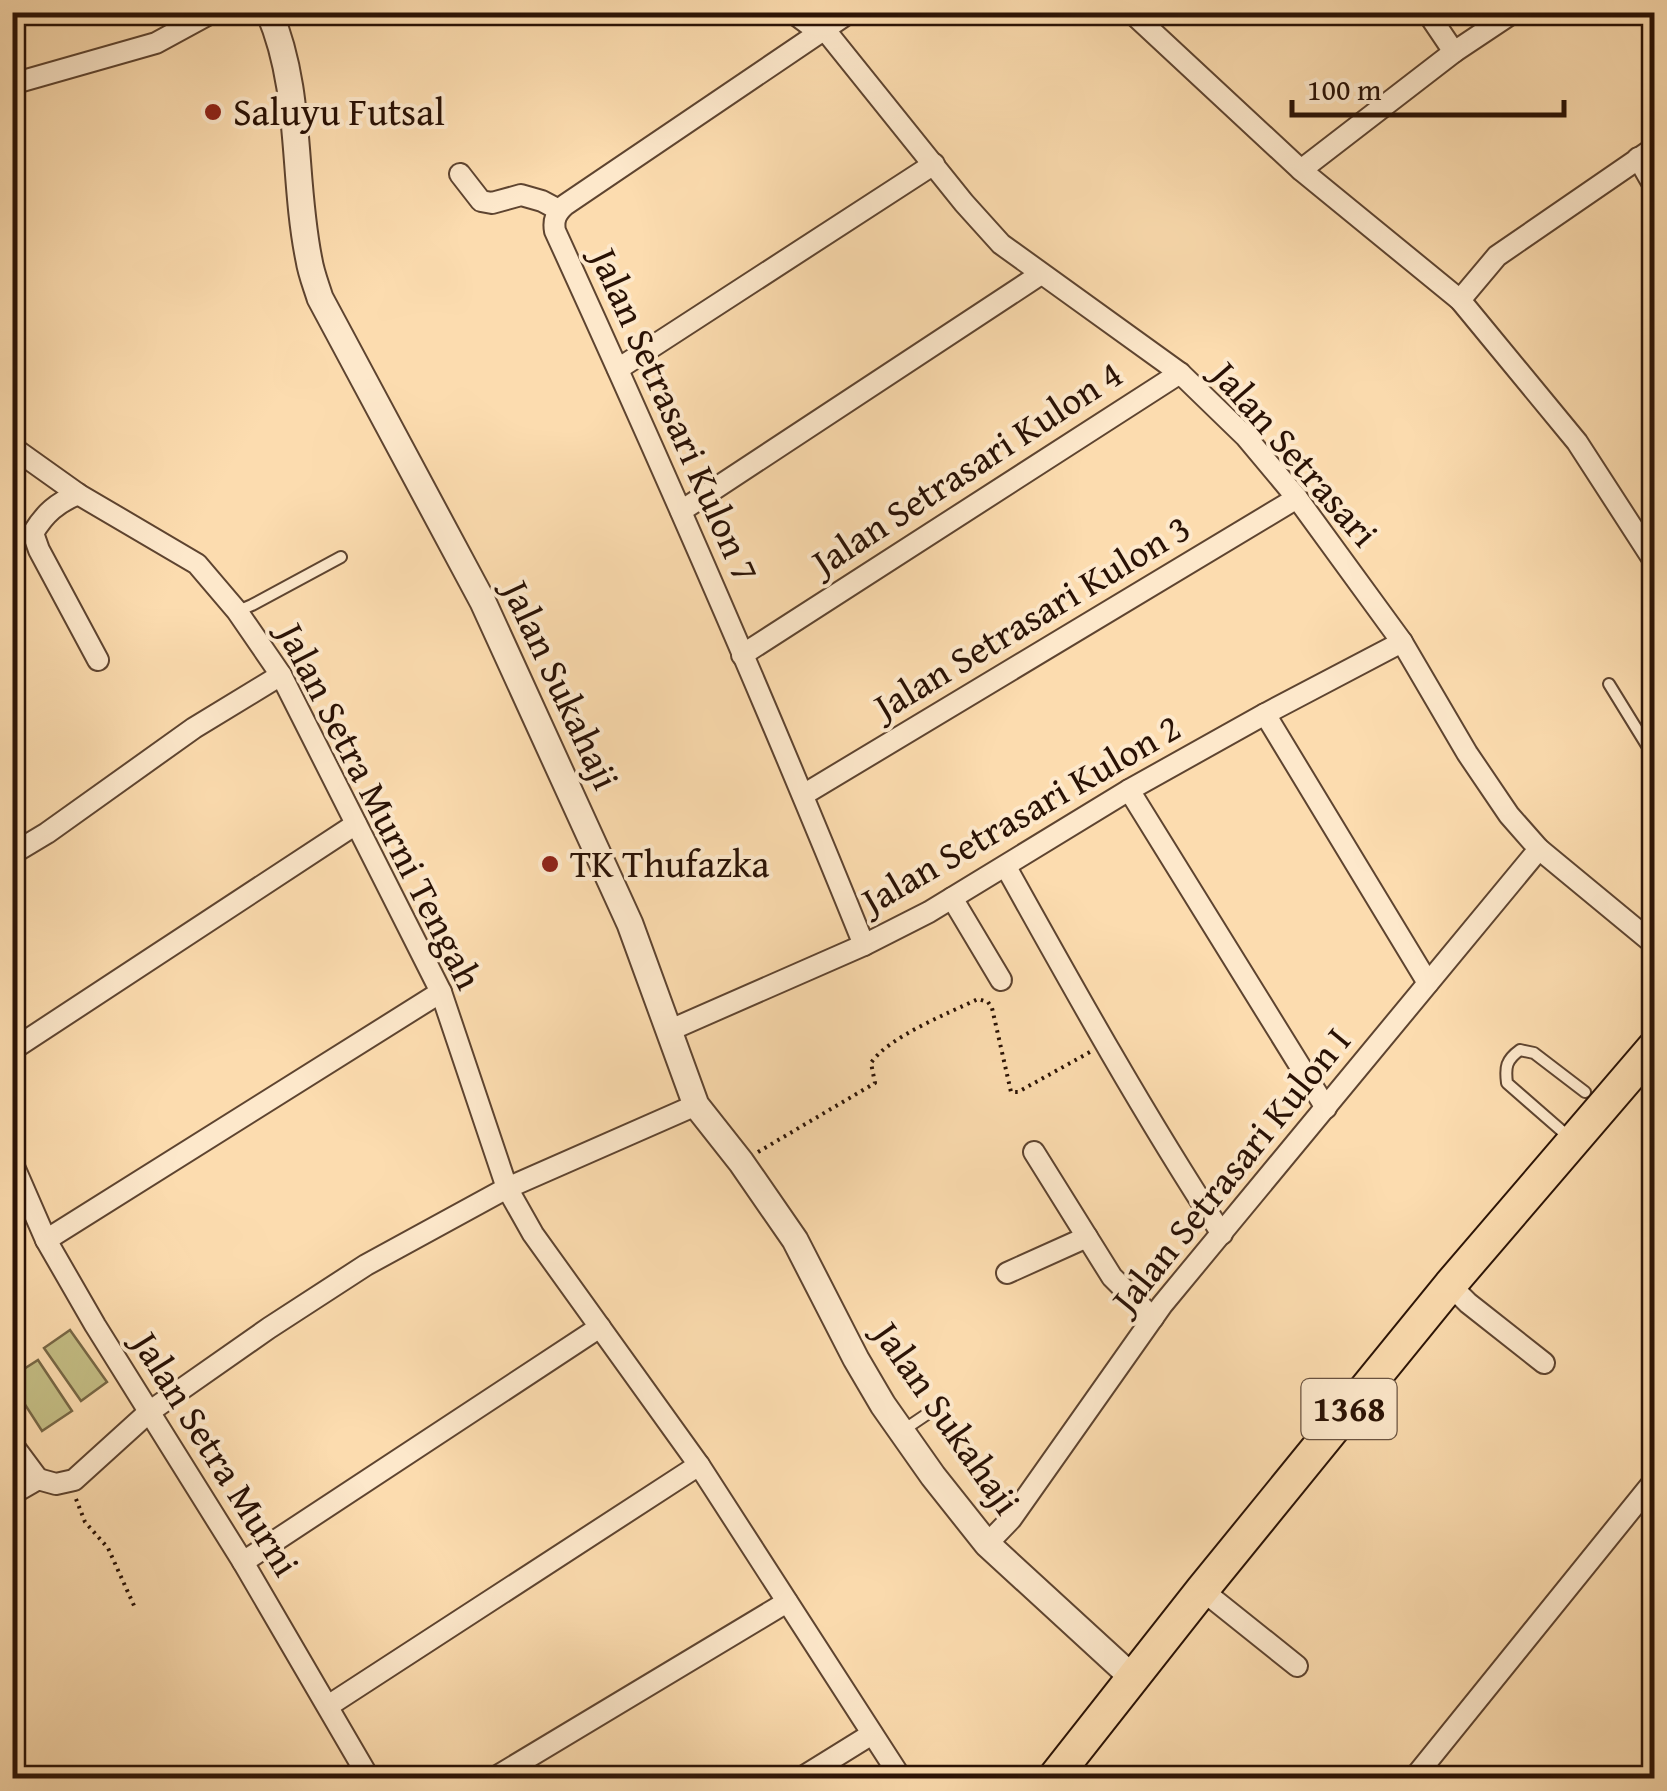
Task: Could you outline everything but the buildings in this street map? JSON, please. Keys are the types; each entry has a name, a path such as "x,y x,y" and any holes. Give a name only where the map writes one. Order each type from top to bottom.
{"main road":[{"name":"1368","path":"1054,1778 1450,1286 1654,1047"}],"street":[{"path":"12,84 156,43 213,12"},
{"name":"Jalan Sukahaji","path":"269,12 292,90 308,260 320,298 482,602 630,924 696,1105 741,1162 808,1261 856,1359 933,1476 988,1544 1133,1678"},
{"name":"Jalan Setrasari","path":"792,12 811,26 825,30 964,203 1002,244 1180,373 1246,437 1402,642 1473,764 1509,814 1539,848 1654,944"},
{"name":"Jalan Setrasari Kulon 7","path":"850,12 559,210 554,224 682,511 864,945"},
{"path":"1131,12 1301,170 1460,300 1577,442 1654,561"},
{"path":"1428,12 1454,52"},
{"path":"1301,170 1454,52 1514,12"},
{"path":"1460,300 1497,256 1646,153 1654,186"},
{"path":"618,369 934,164"},
{"path":"460,174 481,200 492,204 521,195 559,210"},
{"path":"682,511 1041,274"},
{"name":"Jalan Setrasari Kulon 4","path":"742,655 1180,373"},
{"name":"Jalan Setra Murni Tengah","path":"12,447 78,494 197,564 237,611 281,674 441,992 507,1188"},
{"path":"78,494 57,503 33,533 38,550 98,660"},
{"name":"Jalan Setrasari Kulon 3","path":"804,796 1296,498"},
{"name":"Jalan Setrasari Kulon 2","path":"668,1031 864,945 1006,867 1129,790 1402,642"},
{"path":"12,854 194,728 281,674"},
{"path":"1265,714 1428,983"},
{"path":"1129,790 1326,1108"},
{"path":"12,1050 356,824"},
{"name":"Jalan Setrasari Kulon I","path":"988,1544 1011,1519 1154,1318 1539,848"},
{"path":"1006,867 1106,1043 1222,1234"},
{"path":"952,898 1000,980"},
{"path":"46,1240 441,992"},
{"path":"12,1444 38,1479 56,1484 74,1480 149,1412 366,1265 507,1188 696,1105"},
{"path":"1034,1152 1112,1277 1154,1318"},
{"name":"Jalan Setra Murni","path":"12,1162 46,1240 244,1562 369,1778"},
{"path":"507,1188 533,1234 699,1464 901,1778"},
{"path":"1007,1273 1087,1238"},
{"path":"1450,1286 1544,1363"},
{"path":"244,1562 600,1328"},
{"path":"328,1706 699,1464"},
{"path":"12,1494 38,1479"},
{"path":"1414,1778 1654,1481"},
{"path":"1202,1590 1298,1666"},
{"path":"494,1778 787,1602"},
{"path":"801,1778 872,1734"}],"lane":[{"path":"237,611 341,557"},
{"path":"1609,684 1654,757"},
{"path":"1575,1142 1508,1083 1505,1067 1520,1050 1534,1053 1585,1092"},
{"path":"902,1431 940,1406"}],"path":[{"path":"741,1162 876,1083 871,1063 877,1054 914,1030 978,999 992,1008 1012,1092 1106,1043"},
{"path":"74,1480 76,1500 85,1522 108,1548 136,1610"}],"shaded area":[{"path":"70,1330 107,1382 81,1401 44,1348"},
{"path":"38,1360 72,1411 42,1431 13,1386 13,1376"}],"place":[{"name":"Saluyu Futsal","path":"213,112"},
{"name":"TK Thufazka","path":"550,864"}]}
